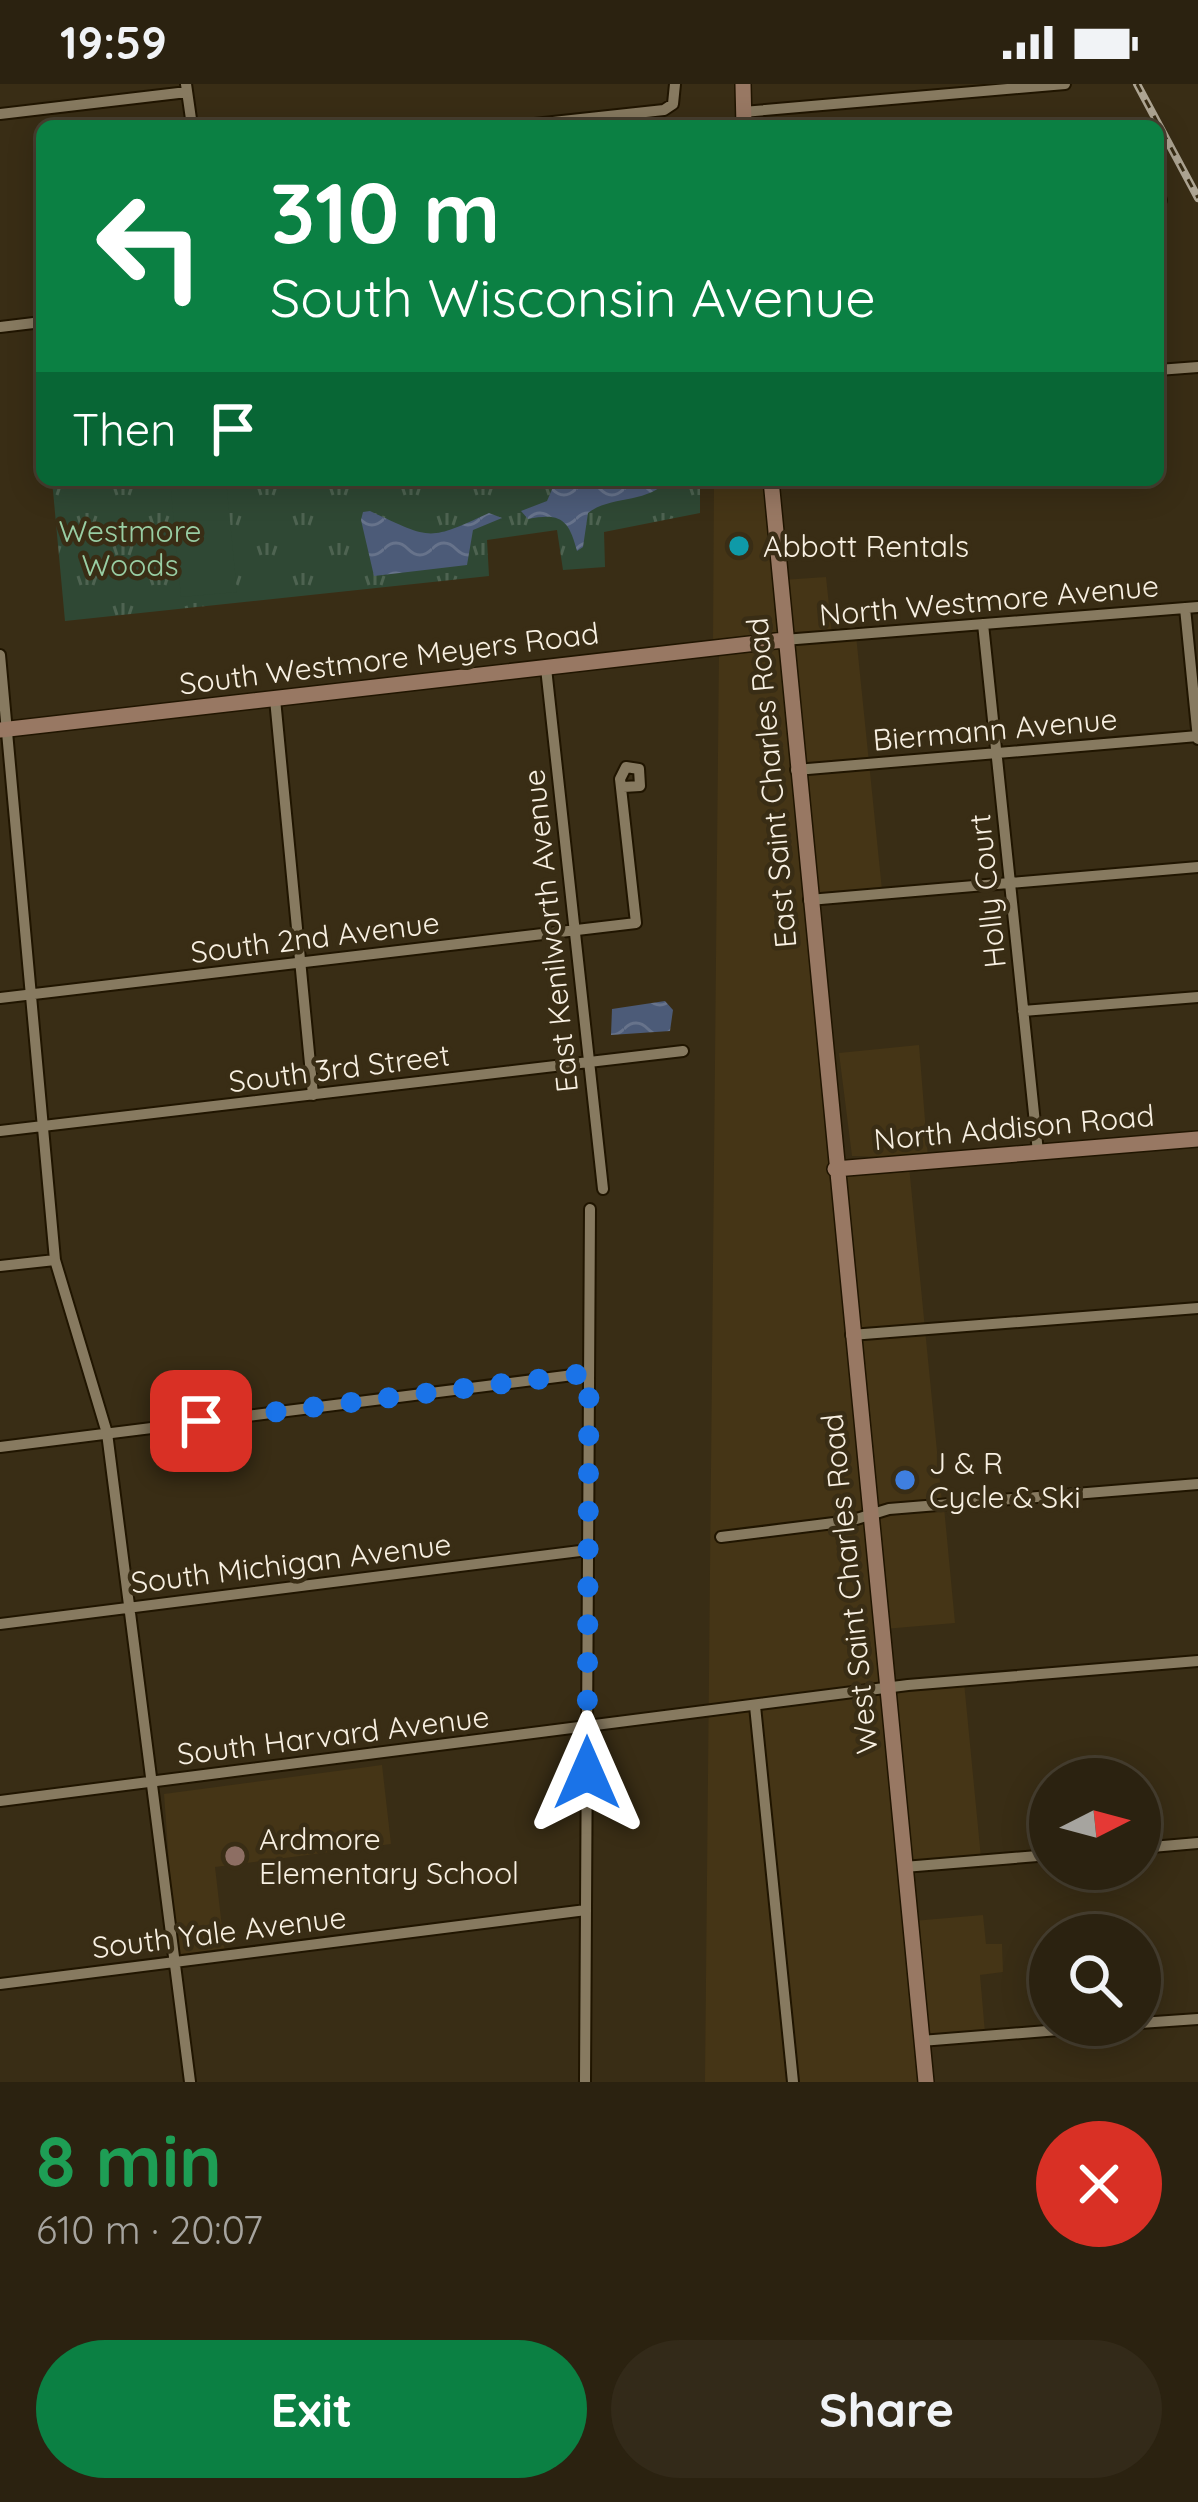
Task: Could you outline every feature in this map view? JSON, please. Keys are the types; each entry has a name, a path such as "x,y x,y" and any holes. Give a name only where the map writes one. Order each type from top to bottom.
{"main road":[{"path":"743,84 743,119"},
{"name":"East Saint Charles Road","path":"771,486 827,1081"},
{"name":"South Westmore Meyers Road","path":"4,730 784,640"},
{"name":"West Saint Charles Road","path":"827,1081 926,2082"},
{"name":"North Addison Road","path":"835,1169 1198,1139"}],"street":[{"path":"562,120 671,106 675,84"},
{"path":"743,119 1065,84"},
{"path":"0,114 187,88 191,120"},
{"path":"0,327 36,323"},
{"path":"1164,370 1198,367"},
{"path":"1191,607 1198,738"},
{"name":"North Westmore Avenue","path":"784,640 1191,607"},
{"name":"Holly Court","path":"983,624 1038,1152"},
{"path":"0,656 56,1260 107,1432 190,2082"},
{"name":"East Kenilworth Avenue","path":"545,668 603,1189"},
{"path":"275,699 314,1095"},
{"name":"Biermann Avenue","path":"796,770 1198,738"},
{"name":"South 2nd Avenue","path":"0,998 636,923 623,787"},
{"path":"809,899 1198,867"},
{"path":"1023,1011 1198,997"},
{"name":"South 3rd Street","path":"0,1131 683,1052"},
{"path":"585,2082 590,1209"},
{"path":"0,1266 56,1260"},
{"path":"851,1335 1198,1308"},
{"path":"0,1447 589,1373"},
{"path":"721,1538 889,1509 1198,1484"},
{"name":"South Michigan Avenue","path":"0,1624 588,1550"},
{"name":"South Harvard Avenue","path":"0,1801 886,1688 1198,1661"},
{"path":"755,1706 793,2082"},
{"path":"1161,1846 1198,1843"},
{"path":"904,1867 1029,1857"},
{"name":"South Yale Avenue","path":"0,1984 586,1910"},
{"path":"1161,2022 1198,2019"},
{"path":"921,2041 1029,2032"}],"shaded area":[{"path":"714,486 769,486 782,637 713,644"},
{"path":"826,577 832,634 787,638 782,580"},
{"path":"856,635 882,890 811,897 787,643"},
{"path":"781,645 920,2082 705,2082 719,652"},
{"path":"919,1045 928,1158 852,1156 839,1053"},
{"path":"909,1166 942,1502 872,1511 838,1173"},
{"path":"944,1507 955,1623 884,1629 872,1517"},
{"path":"964,1682 981,1858 907,1864 889,1691"},
{"name":"Ardmore Elementary School","path":"382,1765 391,1844 215,1867 225,1953 176,1960 164,1794"},
{"path":"983,1915 986,1944 1002,1944 1003,1972 980,1975 985,2033 924,2038 913,1921"}],"green space":[{"name":"Westmore Woods","path":"53,486 700,486 700,513 604,532 605,567 563,570 557,530 487,540 489,576 65,621"},
{"path":"171,486 227,486 237,592 181,597"}],"water":[{"path":"553,486 661,486 588,513 583,547 577,551 562,521 528,519 521,511 547,501"},
{"path":"363,512 430,533 489,513 502,518 473,530 467,565 374,576 361,520"},
{"path":"665,1001 673,1010 670,1031 611,1035 612,1009"}],"railway":[{"path":"1137,84 1156,120"},
{"path":"1164,134 1198,198"}],"place":[{"name":"Abbott Rentals","path":"739,546"},
{"name":"J & R Cycle & Ski","path":"905,1480"},
{"name":"Ardmore Elementary School","path":"235,1856"}],"route":[{"path":"201,1421 589,1373 587,1773"}]}
